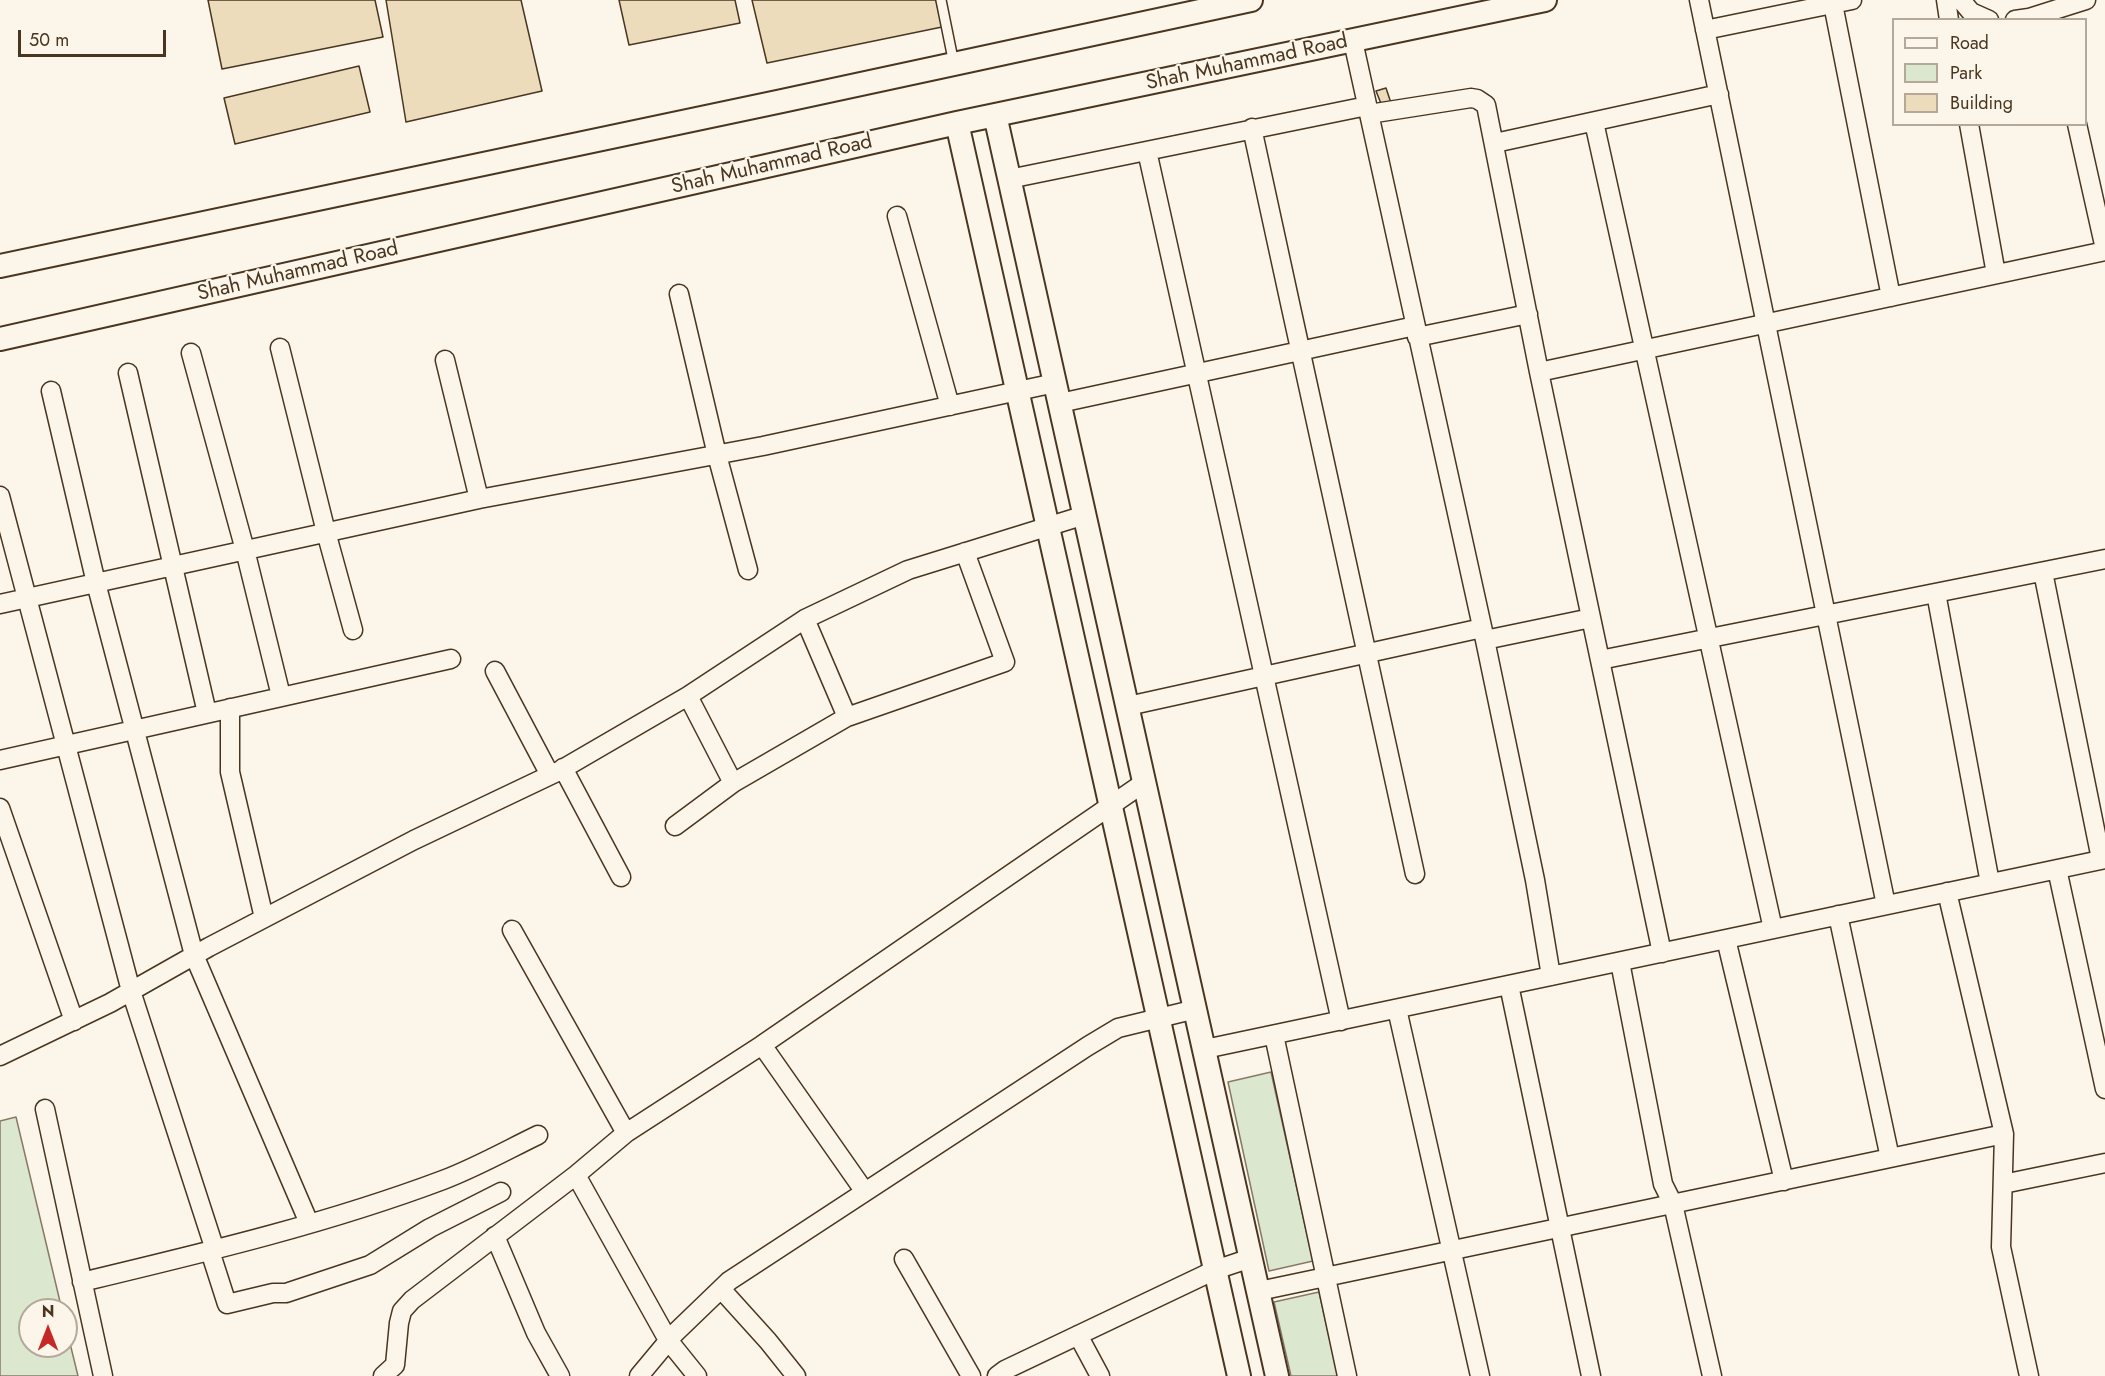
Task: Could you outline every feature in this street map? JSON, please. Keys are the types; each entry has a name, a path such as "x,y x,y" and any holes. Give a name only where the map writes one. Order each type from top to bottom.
{"street":[{"path":"0,266 1251,0"},
{"name":"Shah Muhammad Road","path":"0,339 957,123 1545,0"},
{"path":"1699,0 1886,905"},
{"path":"1705,30 1852,0"},
{"path":"1946,0 1949,18"},
{"path":"1961,0 1971,12 1984,18"},
{"path":"2029,18 2053,15 2086,0"},
{"path":"1833,4 1891,297"},
{"path":"1353,41 1484,634 1535,880 1551,976"},
{"path":"1495,143 1719,94"},
{"path":"1010,179 1252,128 1368,110 1471,98 1486,105 1539,372 1662,953"},
{"path":"995,115 1278,1376"},
{"path":"1594,122 1773,929"},
{"path":"957,123 1239,1376"},
{"path":"1969,126 1996,274"},
{"path":"1539,372 2105,250 2078,126"},
{"path":"1252,128 1299,352 1369,653 1415,874"},
{"path":"1147,151 1341,1021"},
{"path":"897,216 950,406"},
{"path":"679,294 717,455 748,570"},
{"path":"0,604 479,499 717,455 1018,392 1058,393 1198,374 1299,352 1528,314"},
{"path":"280,348 353,630"},
{"path":"191,352 282,696"},
{"path":"445,360 479,499"},
{"path":"128,373 207,713"},
{"path":"51,391 96,583 194,955 309,1223"},
{"path":"0,496 131,992 213,1251 227,1304 273,1293 286,1293 370,1265 430,1228 501,1192"},
{"path":"0,1056 131,992 194,955 414,840 556,772 688,696 805,619 908,570 1085,515"},
{"path":"675,826 732,783 847,717 1005,662 965,552"},
{"path":"1600,660 2105,559"},
{"path":"1204,1049 2103,859 2043,572"},
{"path":"1936,593 1990,883"},
{"path":"1128,706 1369,653 1591,618"},
{"path":"805,619 847,717"},
{"path":"0,760 134,728 451,659"},
{"path":"495,671 621,877"},
{"path":"688,696 732,783"},
{"path":"230,708 230,772 264,918"},
{"path":"382,1376 395,1365 402,1311 412,1300 576,1175 626,1133 762,1045 1145,782"},
{"path":"0,808 74,1021"},
{"path":"2057,868 2105,1089"},
{"path":"1947,892 2004,1134 2001,1247 2029,1376"},
{"path":"1838,915 1890,1158"},
{"path":"512,930 626,1133"},
{"path":"1726,939 1784,1181"},
{"path":"1620,962 1663,1184 1673,1204 1712,1376"},
{"path":"1509,985 1591,1376"},
{"path":"639,1376 668,1340 729,1281 1118,1028 1196,1009"},
{"path":"1397,1009 1480,1376"},
{"path":"1274,1035 1347,1376"},
{"path":"762,1045 865,1192"},
{"path":"45,1108 103,1376"},
{"path":"1258,1291 2004,1134"},
{"path":"82,1282 213,1251 444,1180 538,1135"},
{"path":"2003,1184 2105,1163"},
{"path":"576,1175 668,1340 697,1376"},
{"path":"495,1236 536,1333 560,1376"},
{"path":"904,1258 972,1376"},
{"path":"1003,1374 1078,1335 1215,1270 1251,1258"},
{"path":"720,1289 768,1341 796,1376"},
{"path":"1078,1335 1100,1376"}],"lane":[{"path":"941,0 954,64"}],"green space":[{"path":"1271,1072 1313,1261 1269,1271 1228,1082"},
{"path":"16,1117 59,1298 18,1298 18,1358 74,1358 78,1376 0,1376 0,1121"},
{"path":"1319,1292 1338,1376 1291,1376 1274,1302"}],"building":[{"path":"208,0 375,0 383,37 222,69"},
{"path":"386,0 521,0 542,91 406,122"},
{"path":"619,0 735,0 740,23 629,45"},
{"path":"752,0 936,0 942,27 767,63"},
{"path":"359,66 370,112 235,144 224,98"},
{"path":"1386,88 1391,103 1382,106 1376,91"}]}
